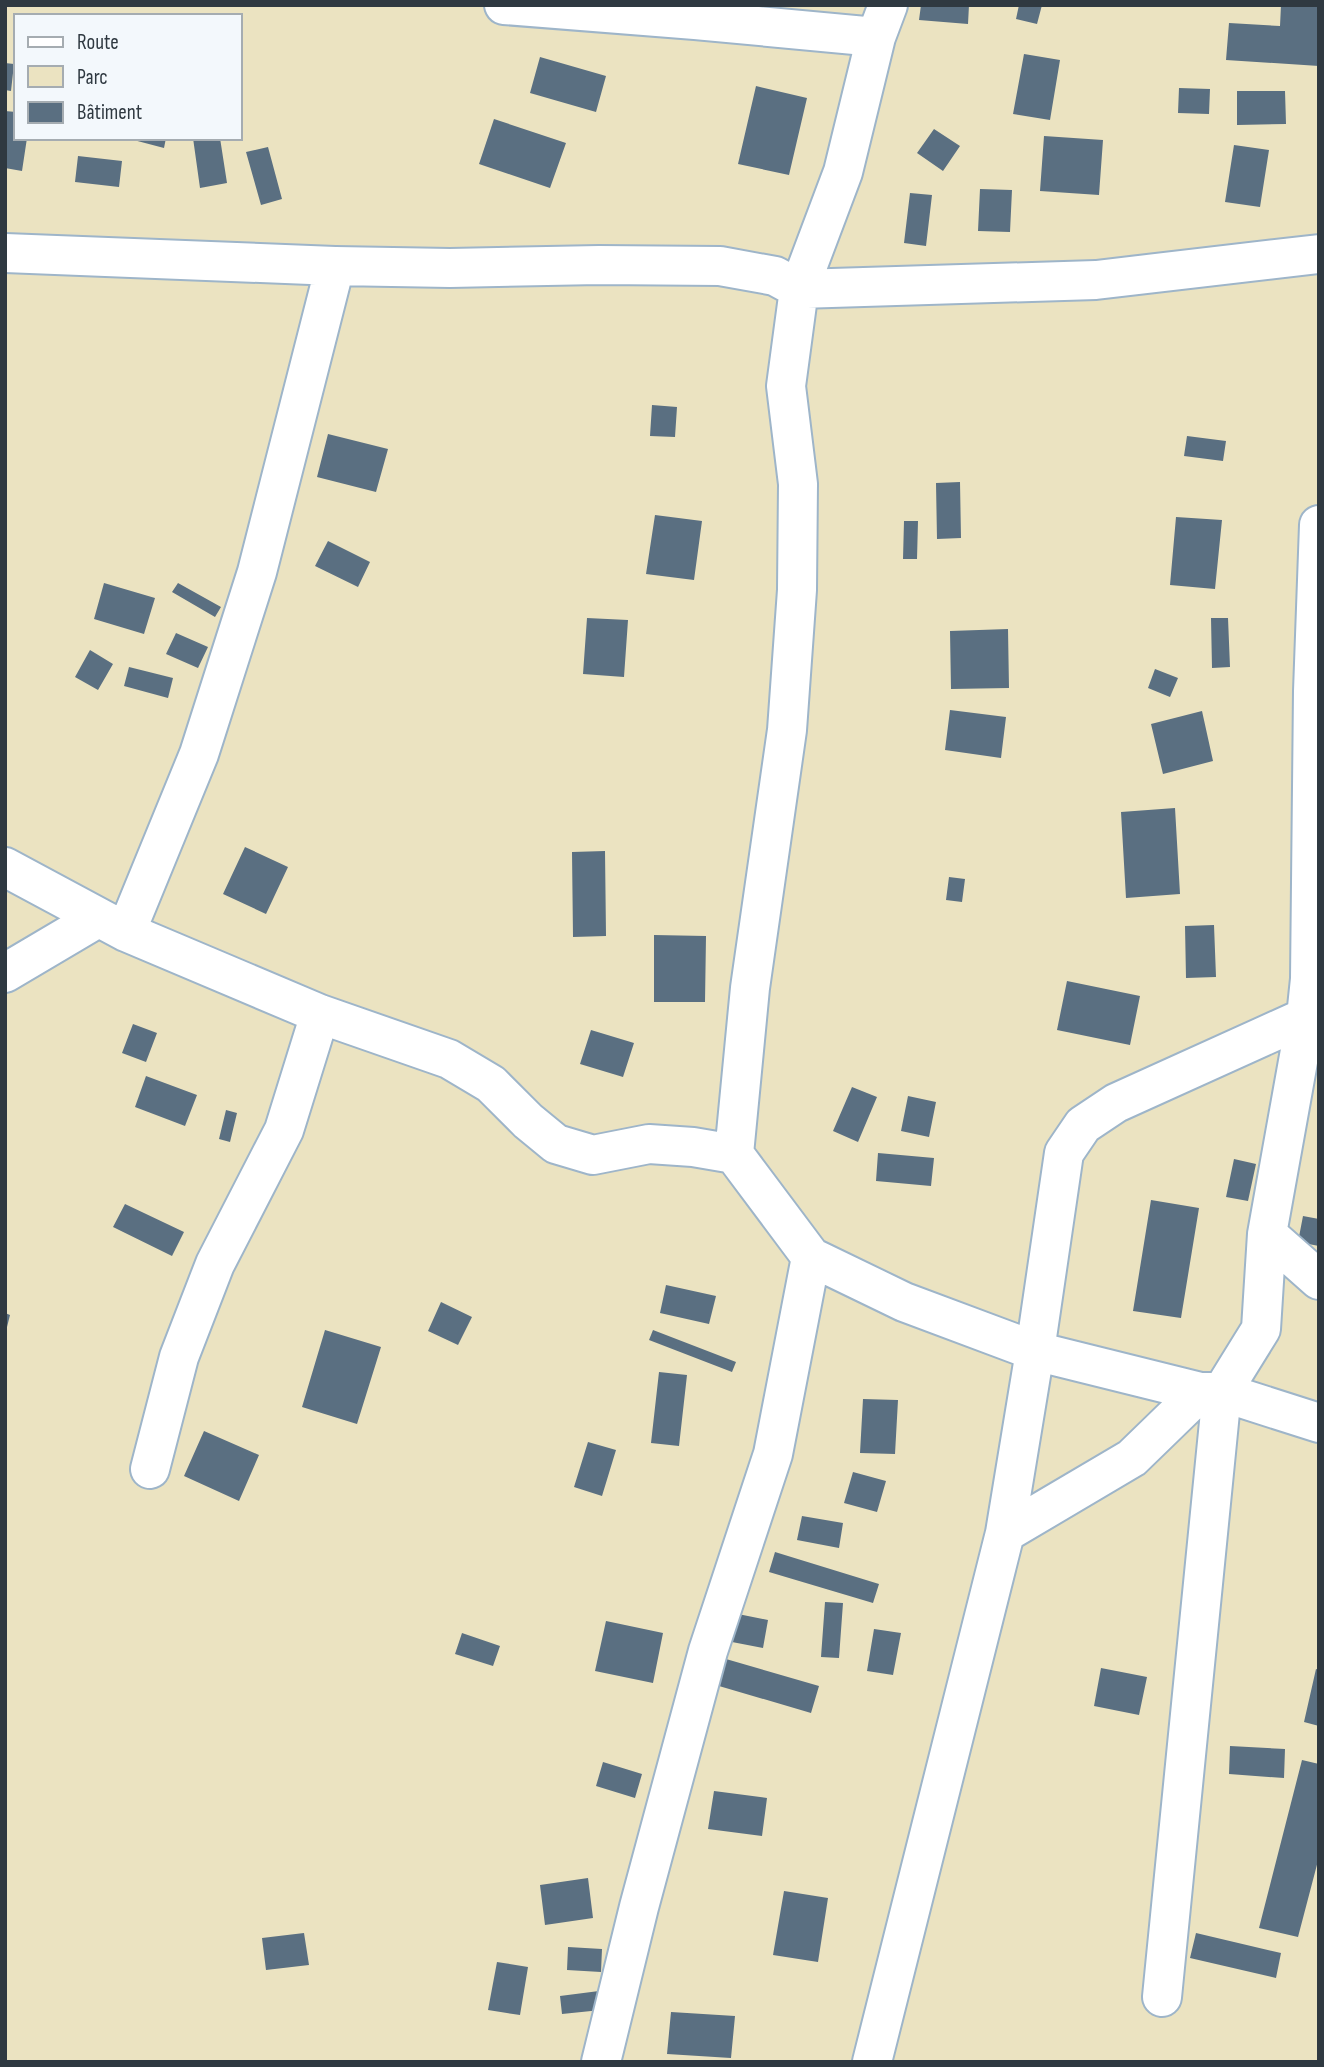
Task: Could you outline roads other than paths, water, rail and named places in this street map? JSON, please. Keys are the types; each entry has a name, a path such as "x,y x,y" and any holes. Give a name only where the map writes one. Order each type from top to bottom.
{"street":[{"path":"504,5 695,20 882,21 843,172 799,289 786,386 798,484 797,590 788,717 750,989 734,1154 811,1257 904,1302 1035,1351 1211,1392 1319,1423"},
{"path":"5,253 335,266 720,266 775,276 799,289 1096,280 1319,254"},
{"path":"5,973 112,925 199,754 253,585 335,266"},
{"path":"1005,1533 1132,1458 1211,1392 1261,1329 1267,1234 1306,1017 1310,979 1313,691 1319,525"},
{"path":"5,867 112,925 320,1014 449,1059 491,1084 556,1144 593,1155 649,1144 693,1147 734,1154"},
{"path":"150,1469 179,1357 215,1264 284,1130 320,1014"},
{"path":"872,2062 1005,1533 1064,1153 1083,1125 1116,1103 1306,1017"},
{"path":"1267,1234 1319,1280"},
{"path":"601,2062 708,1651 774,1454 811,1257"},
{"path":"1162,1997 1211,1392"}]}
